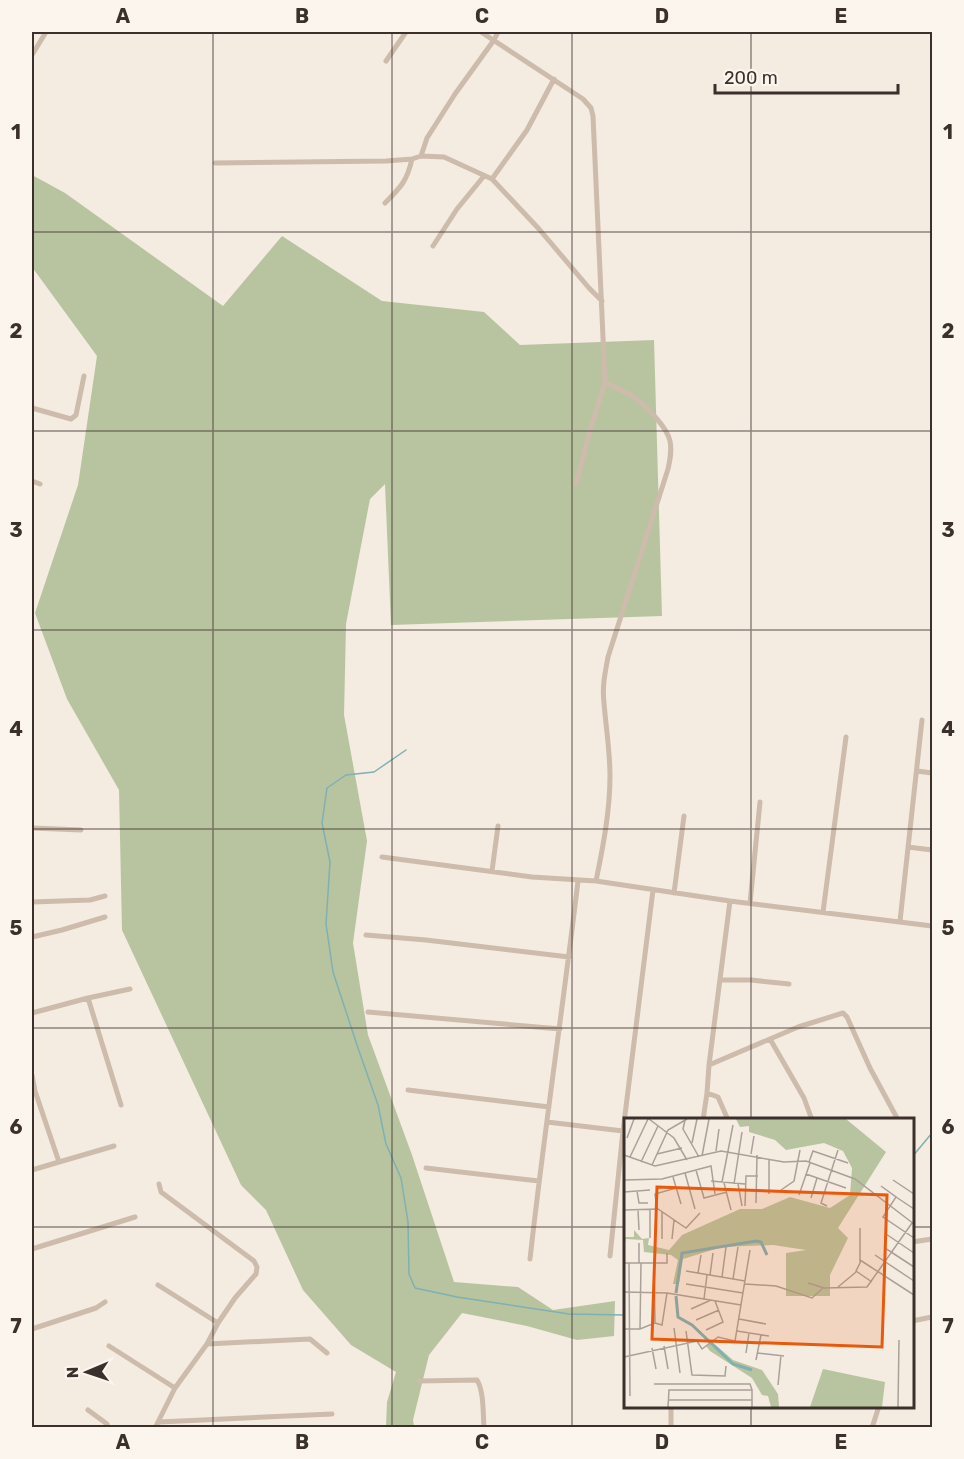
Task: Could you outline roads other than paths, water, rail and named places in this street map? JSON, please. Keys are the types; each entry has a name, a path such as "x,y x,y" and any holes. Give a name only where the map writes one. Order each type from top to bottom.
{"street":[{"path":"32,55 46,32"},
{"path":"386,61 406,32"},
{"path":"481,32 583,99 591,108 593,116 605,382 576,484"},
{"path":"421,156 427,138 498,32"},
{"path":"492,179 527,130 554,79"},
{"path":"215,163 321,163 386,161 421,156 444,157 492,179 602,301"},
{"path":"384,203 402,186 407,178 412,159"},
{"path":"433,246 457,209 484,176"},
{"path":"32,408 71,419 76,415 84,376"},
{"path":"596,881 604,841 610,779 610,747 603,702 608,657 668,470 671,451 670,439 665,430 648,410 633,396 605,382"},
{"path":"32,481 40,484"},
{"path":"900,921 922,720"},
{"path":"823,912 846,736"},
{"path":"917,771 933,773"},
{"path":"750,903 760,802"},
{"path":"674,893 684,816"},
{"path":"492,871 498,826"},
{"path":"32,828 81,830"},
{"path":"908,847 933,850"},
{"path":"382,857 532,877 596,881 730,901 933,926"},
{"path":"530,1259 578,881"},
{"path":"626,1118 653,890"},
{"path":"32,902 90,900 105,896"},
{"path":"702,1118 730,901"},
{"path":"32,937 105,917"},
{"path":"366,935 569,957"},
{"path":"720,980 789,984"},
{"path":"32,1013 130,989"},
{"path":"88,998 122,1105"},
{"path":"368,1012 560,1029"},
{"path":"709,1065 798,1027 843,1013 896,1118"},
{"path":"770,1039 804,1098 811,1118"},
{"path":"32,1075 33,1092 59,1162"},
{"path":"408,1090 549,1107"},
{"path":"707,1093 718,1097 727,1118"},
{"path":"547,1122 624,1131 610,1256"},
{"path":"32,1170 114,1146"},
{"path":"426,1168 539,1181"},
{"path":"159,1184 161,1192 254,1261 257,1267 256,1274 235,1298 207,1344 175,1388 157,1425 332,1414"},
{"path":"32,1249 135,1217"},
{"path":"913,1242 933,1239"},
{"path":"158,1285 218,1323"},
{"path":"32,1329 96,1308 105,1302"},
{"path":"913,1321 933,1317"},
{"path":"207,1344 310,1339 327,1353"},
{"path":"109,1346 175,1388"},
{"path":"419,1381 477,1380 480,1383 484,1428"},
{"path":"671,1408 671,1428"},
{"path":"872,1428 879,1408"},
{"path":"88,1410 108,1428"}],"waterway":[{"path":"406,750 374,772 346,775 327,788 322,823 330,862 326,924 333,972 378,1105 386,1144 401,1178 408,1222 409,1274 415,1288 457,1297 569,1314 624,1315"},
{"path":"913,1156 932,1133"}]}
